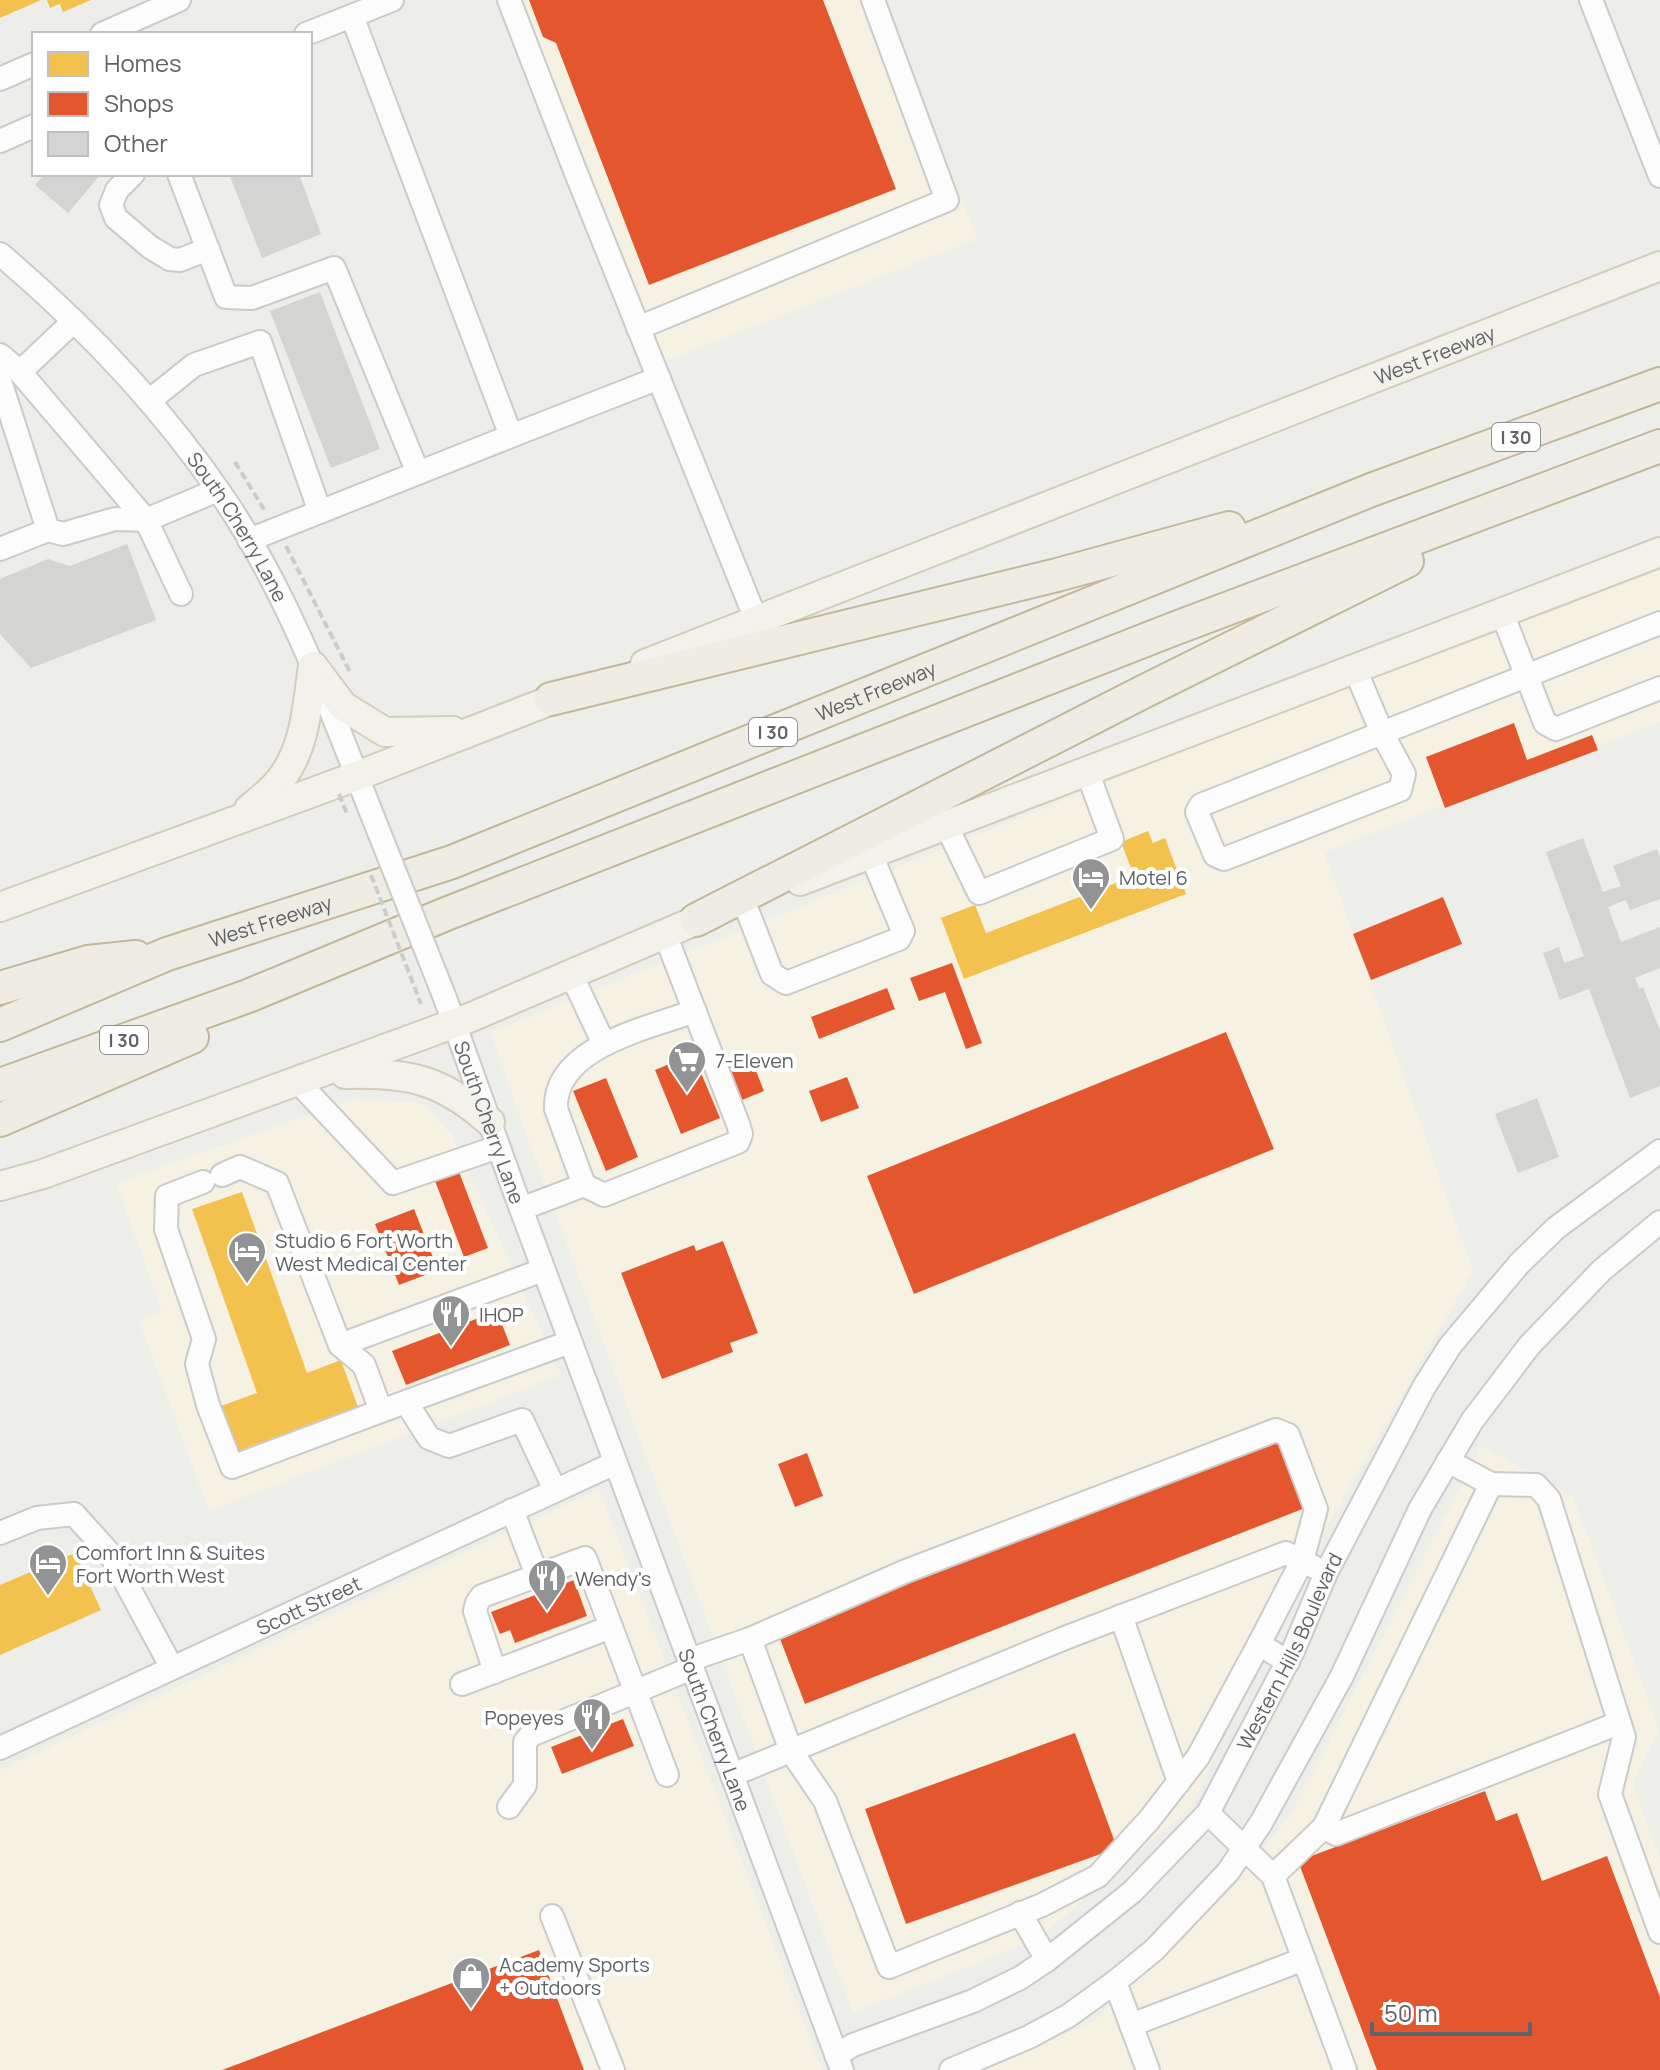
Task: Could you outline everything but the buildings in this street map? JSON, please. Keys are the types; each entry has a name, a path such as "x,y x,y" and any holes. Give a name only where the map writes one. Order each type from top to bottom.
{"highway":[{"name":"West Freeway","path":"0,1025 167,954 452,862 1371,490 1660,384"},
{"name":"I 30","path":"0,1085 248,996 456,909 1176,628 1660,446"},
{"path":"696,920 868,845 1147,690 1574,478"},
{"path":"551,699 1057,575 1371,490"},
{"path":"0,988 88,962 167,954"},
{"path":"0,1120 203,1032 248,996"}],"main road":[{"name":"West Freeway","path":"0,907 238,819 348,785 551,699 757,622 1660,266"},
{"path":"868,845 946,825 1660,552"},
{"path":"313,666 343,706 385,732 471,732"},
{"path":"238,819 279,782 296,756 304,731 313,666"},
{"path":"0,1189 309,1078 450,1011 571,974 696,920"},
{"path":"309,1078 387,1073 431,1083 464,1099 494,1134"}],"street":[{"path":"107,32 179,0"},
{"path":"311,32 392,0"},
{"path":"509,0 757,622"},
{"path":"638,328 947,200 873,0"},
{"path":"1591,0 1660,176"},
{"path":"352,16 511,436"},
{"path":"0,79 32,65"},
{"path":"0,141 32,127"},
{"path":"131,176 117,190 111,205 116,218 150,247 170,259 180,260 208,249"},
{"path":"180,176 226,297 252,298 334,268 418,473"},
{"name":"South Cherry Lane","path":"0,254 54,300 179,437 218,490 249,540 313,666 348,785 369,807 450,1011 543,1270 839,2062"},
{"path":"10,376 74,321"},
{"path":"149,401 194,365 260,342 320,512"},
{"path":"0,355 10,376 48,530"},
{"path":"10,376 146,520 181,594"},
{"path":"249,540 659,378"},
{"path":"0,549 48,530 63,534 115,519 146,520 218,490"},
{"path":"1502,613 1545,723 1556,729 1660,688"},
{"path":"1355,669 1382,733 1404,774 1400,790 1224,859 1215,855 1197,812 1201,805 1382,733 1527,676 1660,623"},
{"path":"946,825 979,893 1112,839 1087,771"},
{"path":"743,900 772,974 786,983 899,939 903,931 868,845"},
{"path":"665,934 695,1011 738,1124 741,1134 738,1142 604,1195 584,1185 556,1109 555,1096 571,1065 604,1044 695,1011"},
{"path":"571,974 604,1044"},
{"path":"309,1078 393,1183 494,1134"},
{"name":"Western Hills Boulevard","path":"839,2062 853,2045 973,2001 1020,1978 1047,1960 1132,1892 1208,1813 1288,1662 1326,1573 1424,1387 1450,1346 1519,1264 1556,1228 1660,1151"},
{"path":"381,1411 364,1365 340,1345 277,1183 240,1167 167,1196 166,1229 204,1339 197,1364 208,1405 232,1467 570,1342"},
{"path":"521,1209 584,1185"},
{"path":"951,2070 1029,2037 1068,2016 1154,1950 1228,1872 1246,1846 1342,1676 1420,1509 1472,1421 1529,1346 1602,1270 1660,1222"},
{"path":"340,1345 543,1270"},
{"path":"406,1402 429,1438 449,1446 522,1420 555,1490"},
{"path":"509,1807 525,1785 525,1742 531,1735 636,1692 690,1664 906,1571 1276,1430 1288,1435 1316,1509 1302,1561 1198,1757 1149,1820 1098,1876 1020,1913 889,1967 825,1801 791,1751 750,1639"},
{"path":"1448,1461 1491,1484 1536,1485 1549,1499 1624,1737 1610,1794 1660,1932"},
{"name":"Scott Street","path":"0,1748 615,1463"},
{"path":"1273,1876 1324,1827 1491,1484"},
{"path":"512,1510 537,1575"},
{"path":"0,1533 37,1518 74,1514 111,1555 172,1668"},
{"path":"732,1775 1121,1616 1286,1553 1326,1573"},
{"path":"495,1672 475,1611 482,1596 585,1558 667,1775"},
{"path":"1121,1616 1179,1782"},
{"path":"462,1684 611,1627"},
{"path":"1259,1644 1288,1662"},
{"path":"1324,1827 1336,1834 1619,1723"},
{"path":"1198,1757 1229,1774"},
{"path":"1208,1813 1246,1846 1273,1876 1345,2070"},
{"path":"1020,1913 1047,1960"},
{"path":"552,1916 613,2070"},
{"path":"1131,2025 1304,1959"},
{"path":"1115,1982 1148,2070"}],"path":[{"path":"235,462 266,513"},
{"path":"283,541 351,674"},
{"path":"348,785 350,822"},
{"path":"366,864 421,1004"}],"shaded area":[{"path":"516,0 884,0 977,239 658,364"},
{"path":"1660,570 1660,722 1324,852 1473,1271 1291,1590 1192,1806 1039,1938 853,2013 522,1124 491,1032 1171,756"},
{"path":"353,1099 423,1103 452,1135 561,1375 209,1511 139,1321 162,1310 116,1183"},
{"path":"1481,1446 1573,1496 1659,1729 1632,1784 1660,1858 1660,2070 982,2070 1093,2021 1226,1894 1291,1814"},
{"path":"599,1489 822,2070 0,2070 0,1770"}],"place":[{"name":"Motel 6","path":"1091,911"},
{"name":"7-Eleven","path":"687,1094"},
{"name":"Studio 6 Fort Worth West Medical Center","path":"247,1285"},
{"name":"IHOP","path":"451,1348"},
{"name":"Comfort Inn & Suites Fort Worth West","path":"48,1597"},
{"name":"Wendy's","path":"547,1612"},
{"name":"Popeyes","path":"592,1751"},
{"name":"Academy Sports + Outdoors","path":"471,2010"}]}
